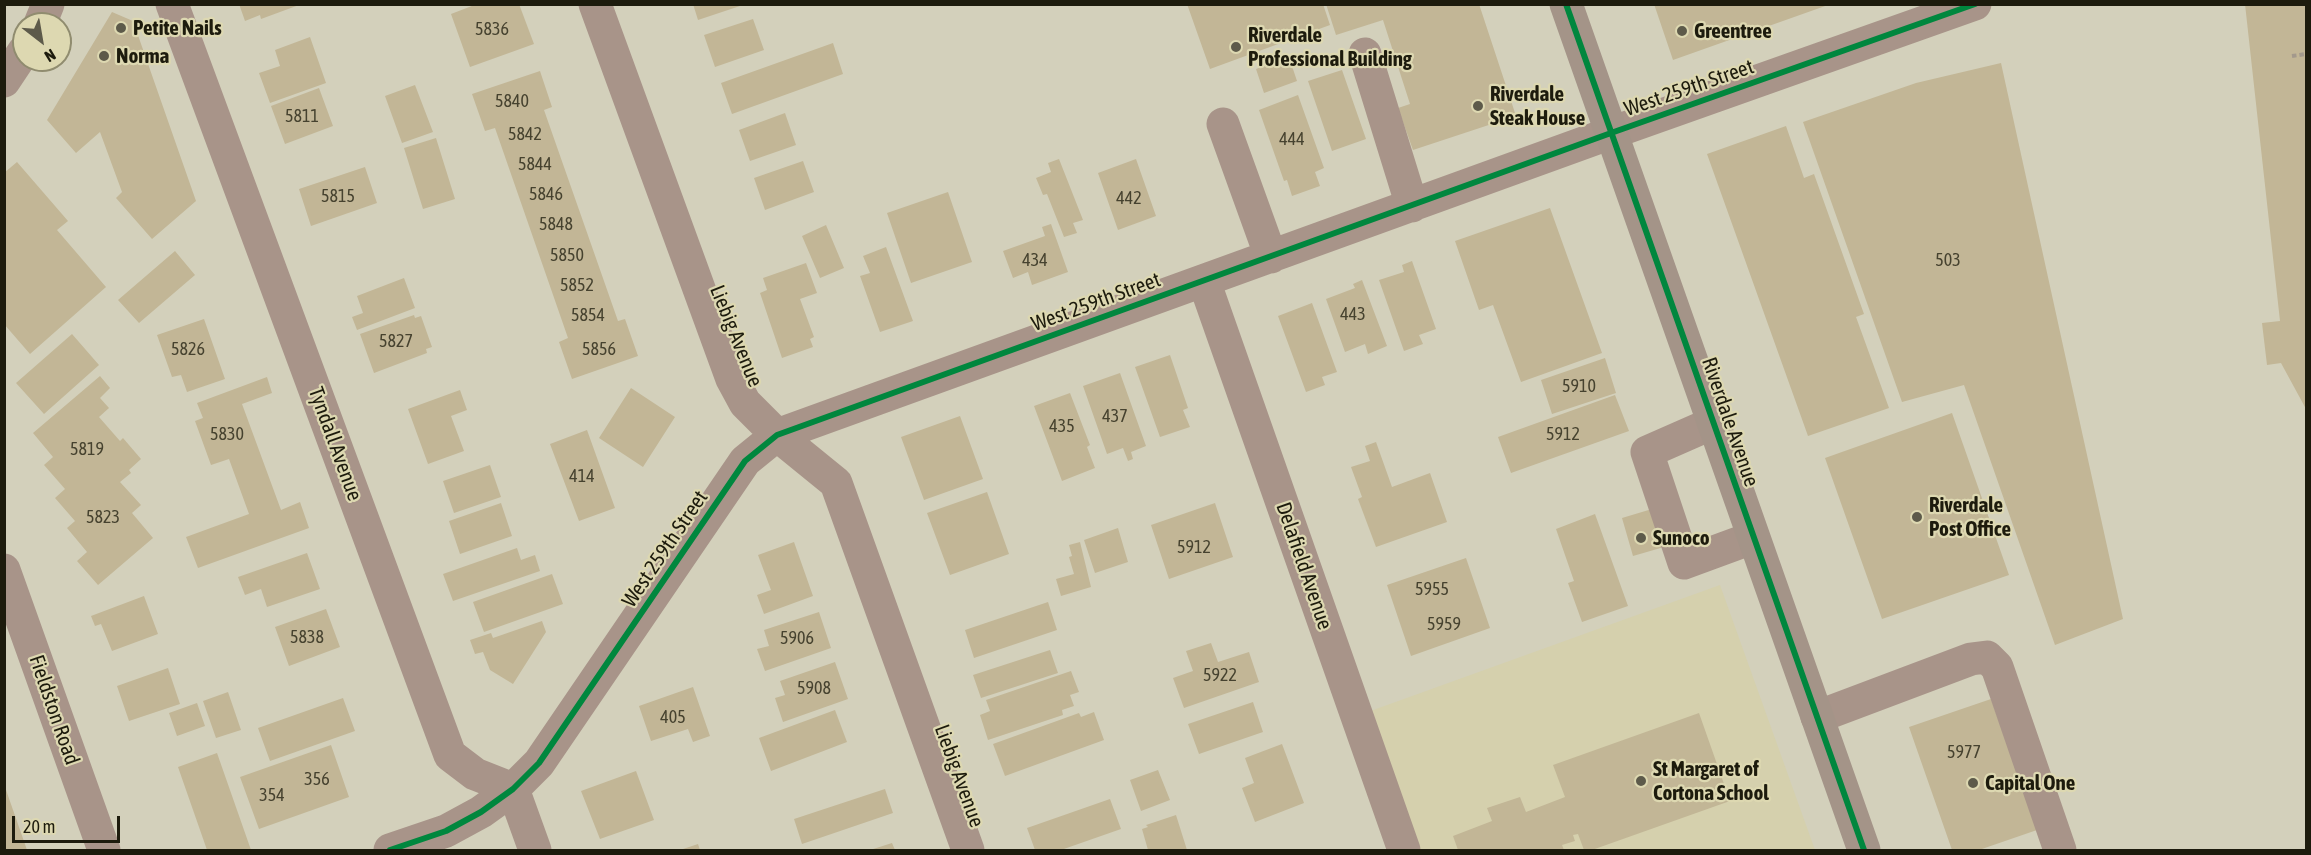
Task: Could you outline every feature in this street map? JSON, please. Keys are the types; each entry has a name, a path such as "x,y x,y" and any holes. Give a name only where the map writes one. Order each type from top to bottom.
{"main road":[{"name":"Riverdale Avenue","path":"1566,4 1752,538 1864,850"}],"street":[{"name":"Tyndall Avenue","path":"172,4 450,754 475,774 513,789"},
{"name":"Liebig Avenue","path":"595,4 732,379 745,402 777,435 836,483 968,850"},
{"name":"West 259th Street","path":"390,850 446,831 481,812 513,789 539,763 745,461 777,435 1974,4"},
{"path":"1365,54 1412,206"},
{"path":"1223,124 1271,257"},
{"name":"Delafield Avenue","path":"1204,281 1404,850"},
{"path":"1713,423 1647,452 1684,563 1752,538"},
{"name":"Fieldston Road","path":"4,570 104,850"},
{"path":"1817,717 1971,659 1987,657 1997,667 2060,850"},
{"path":"513,789 535,850"}],"path":[{"path":"2292,56 2307,54"}],"shaded area":[{"path":"1720,585 1815,850 1415,850 1365,713"}],"building":[{"path":"239,4 299,5 261,19 260,15 245,21"},
{"path":"477,4 519,4 534,44 470,67 451,14"},
{"path":"693,4 743,4 743,5 698,20"},
{"name":"Riverdale Professional Building","path":"1187,4 1323,4 1330,25 1210,69"},
{"path":"1326,4 1479,4 1516,116 1413,150 1398,108 1410,104 1383,20 1336,35"},
{"path":"1654,4 1828,4 1828,5 1673,60"},
{"path":"2245,4 2306,4 2306,409 2281,363 2267,365 2262,323 2280,321"},
{"path":"112,12 133,21 196,201 152,239 116,198 122,192 100,132 76,153 47,120"},
{"path":"753,19 764,50 715,67 704,35"},
{"path":"310,37 326,83 270,103 259,73 280,66 275,50"},
{"path":"833,43 843,74 732,114 721,83"},
{"path":"1289,57 1297,81 1264,93 1256,69"},
{"path":"2001,63 2123,619 2055,645 1964,385 1902,402 1803,122 1916,83"},
{"path":"1342,70 1366,139 1332,151 1308,81"},
{"path":"540,71 552,107 544,110 618,321 625,319 638,356 572,379 559,342 568,338 495,128 485,131 472,94"},
{"path":"415,85 433,132 402,143 385,96"},
{"path":"319,88 333,126 285,144 271,106"},
{"path":"1298,95 1324,168 1315,172 1320,186 1292,196 1287,180 1284,181 1259,110"},
{"path":"785,113 796,145 750,161 739,130"},
{"path":"1786,126 1804,178 1814,174 1864,314 1856,317 1889,408 1808,436 1707,154"},
{"path":"436,138 455,199 423,209 404,148"},
{"path":"1059,159 1083,220 1073,223 1077,233 1064,237 1047,194 1043,195 1036,178 1051,172 1048,163"},
{"path":"1136,159 1156,216 1118,230 1098,173"},
{"path":"803,161 814,192 765,210 754,178"},
{"path":"17,162 68,221 57,230 106,287 30,354 4,324 4,173"},
{"path":"365,167 377,203 311,226 299,189"},
{"path":"948,192 972,262 911,283 887,213"},
{"path":"1550,208 1602,353 1521,382 1493,305 1479,310 1455,241"},
{"path":"1051,224 1068,272 1032,285 1028,272 1013,278 1003,251 1045,236 1042,227"},
{"path":"826,225 844,268 820,278 802,236"},
{"path":"886,247 913,321 880,332 860,276 870,273 863,256"},
{"path":"175,251 195,275 139,323 118,300"},
{"path":"1412,261 1436,329 1419,335 1423,344 1404,351 1379,280 1404,272 1402,265"},
{"path":"806,263 817,293 800,299 814,337 810,339 813,347 782,358 760,293 767,290 763,278"},
{"path":"404,278 415,308 357,330 352,317 363,313 357,296"},
{"path":"1362,280 1387,346 1368,354 1365,344 1345,352 1326,299 1355,288 1353,284"},
{"path":"1312,303 1337,372 1322,377 1325,385 1306,392 1278,316"},
{"path":"414,315 415,318 421,316 432,347 426,349 427,353 374,373 360,334"},
{"path":"204,319 225,379 187,392 181,375 172,377 157,335"},
{"path":"72,334 99,365 44,414 16,383"},
{"path":"1170,355 1188,408 1183,410 1190,427 1160,437 1135,367"},
{"path":"1605,358 1616,393 1552,414 1541,380"},
{"path":"1120,373 1146,446 1131,452 1133,459 1128,461 1123,448 1107,454 1083,386"},
{"path":"100,376 110,388 100,398 109,408 99,417 120,441 123,438 141,459 129,470 131,473 120,482 141,505 132,513 153,538 98,585 77,561 87,552 67,528 75,521 55,498 65,489 44,465 53,457 33,433"},
{"path":"267,377 272,393 242,404 281,510 300,502 309,528 198,568 186,537 249,514 229,459 211,465 195,421 203,418 197,403"},
{"path":"631,388 675,417 643,467 599,438"},
{"path":"460,390 467,410 451,416 464,451 428,464 408,409"},
{"path":"1070,393 1090,445 1087,447 1095,468 1062,481 1034,406"},
{"path":"1615,395 1629,431 1511,473 1498,437"},
{"path":"1952,413 2009,575 1882,619 1825,458"},
{"path":"960,416 983,479 924,500 901,437"},
{"path":"587,430 615,508 579,521 550,444"},
{"path":"1376,442 1392,487 1430,473 1447,522 1376,547 1358,499 1362,497 1351,467 1370,461 1365,446"},
{"path":"490,465 501,497 454,513 443,481"},
{"path":"987,492 1009,554 950,575 927,513"},
{"path":"501,503 512,536 460,554 449,521"},
{"path":"1215,503 1233,557 1169,579 1151,525"},
{"path":"1652,509 1664,547 1633,556 1622,518"},
{"path":"1595,514 1628,606 1582,622 1568,583 1574,581 1556,529"},
{"path":"1118,528 1128,562 1095,573 1084,540"},
{"path":"794,542 813,596 764,614 757,595 771,590 758,555"},
{"path":"1080,542 1091,587 1061,596 1056,579 1074,574 1069,557 1072,556 1069,545"},
{"path":"517,548 521,560 535,555 540,571 453,601 443,574"},
{"path":"307,553 320,589 267,607 261,589 245,595 238,577"},
{"path":"1466,558 1490,628 1411,656 1387,585"},
{"path":"552,574 563,604 484,632 473,602"},
{"path":"144,596 158,634 112,651 101,624 95,626 91,616"},
{"path":"1048,602 1057,630 974,658 965,630"},
{"path":"326,609 340,647 289,666 275,627"},
{"path":"819,612 831,648 765,671 757,649 769,646 764,630"},
{"path":"542,621 546,632 513,684 490,670 483,652 475,654 470,640 491,633 493,638"},
{"path":"1211,643 1218,662 1249,652 1259,682 1184,708 1173,678 1193,671 1186,651"},
{"path":"1050,650 1058,673 981,698 973,675"},
{"path":"835,662 848,699 783,722 775,698 785,695 780,681"},
{"path":"168,668 180,704 129,721 117,686"},
{"path":"1071,671 1079,692 1070,695 1074,706 1062,710 1063,715 988,740 980,715 990,711 986,700"},
{"path":"693,687 710,736 693,742 688,729 651,741 639,706"},
{"path":"228,692 241,730 216,738 203,701"},
{"path":"343,698 355,731 270,761 258,728"},
{"path":"1991,699 2037,830 1979,850 1952,850 1909,727"},
{"path":"1253,702 1263,732 1199,754 1188,724"},
{"path":"197,703 205,726 177,736 169,713"},
{"path":"835,710 847,742 771,771 759,738"},
{"path":"1094,712 1104,740 1005,776 993,744 1079,713 1081,717"},
{"name":"St Margaret of Cortona School","path":"1699,713 1730,801 1592,850 1584,850 1578,834 1573,835 1575,841 1562,845 1564,850 1458,850 1453,836 1492,821 1487,808 1520,797 1526,812 1565,797 1553,765"},
{"path":"1282,744 1304,803 1255,822 1242,788 1254,783 1245,758"},
{"path":"331,745 349,797 259,829 240,777"},
{"path":"217,753 251,850 207,850 178,767"},
{"path":"1158,770 1170,800 1141,811 1130,780"},
{"path":"636,771 654,820 600,839 581,791"},
{"path":"5,787 27,850 4,850"},
{"path":"885,789 893,813 802,844 794,819"},
{"path":"1110,799 1121,829 1061,850 1035,850 1027,828"},
{"path":"1176,815 1187,850 1148,850 1142,829 1148,827 1146,825"},
{"path":"892,843 895,850 870,850"},
{"path":"698,844 700,850 680,850"}],"cycle path":[{"path":"1566,4 1864,850"},
{"path":"390,850 446,831 481,812 513,789 539,763 745,461 777,435 1611,133 1975,4"}],"place":[{"name":"Petite Nails","path":"121,28"},
{"name":"Greentree","path":"1682,31"},
{"name":"Riverdale Professional Building","path":"1236,47"},
{"name":"Norma","path":"104,56"},
{"name":"Riverdale Steak House","path":"1478,106"},
{"name":"Riverdale Post Office","path":"1917,517"},
{"name":"Sunoco","path":"1641,538"},
{"name":"St Margaret of Cortona School","path":"1641,781"},
{"name":"Capital One","path":"1973,783"}]}
